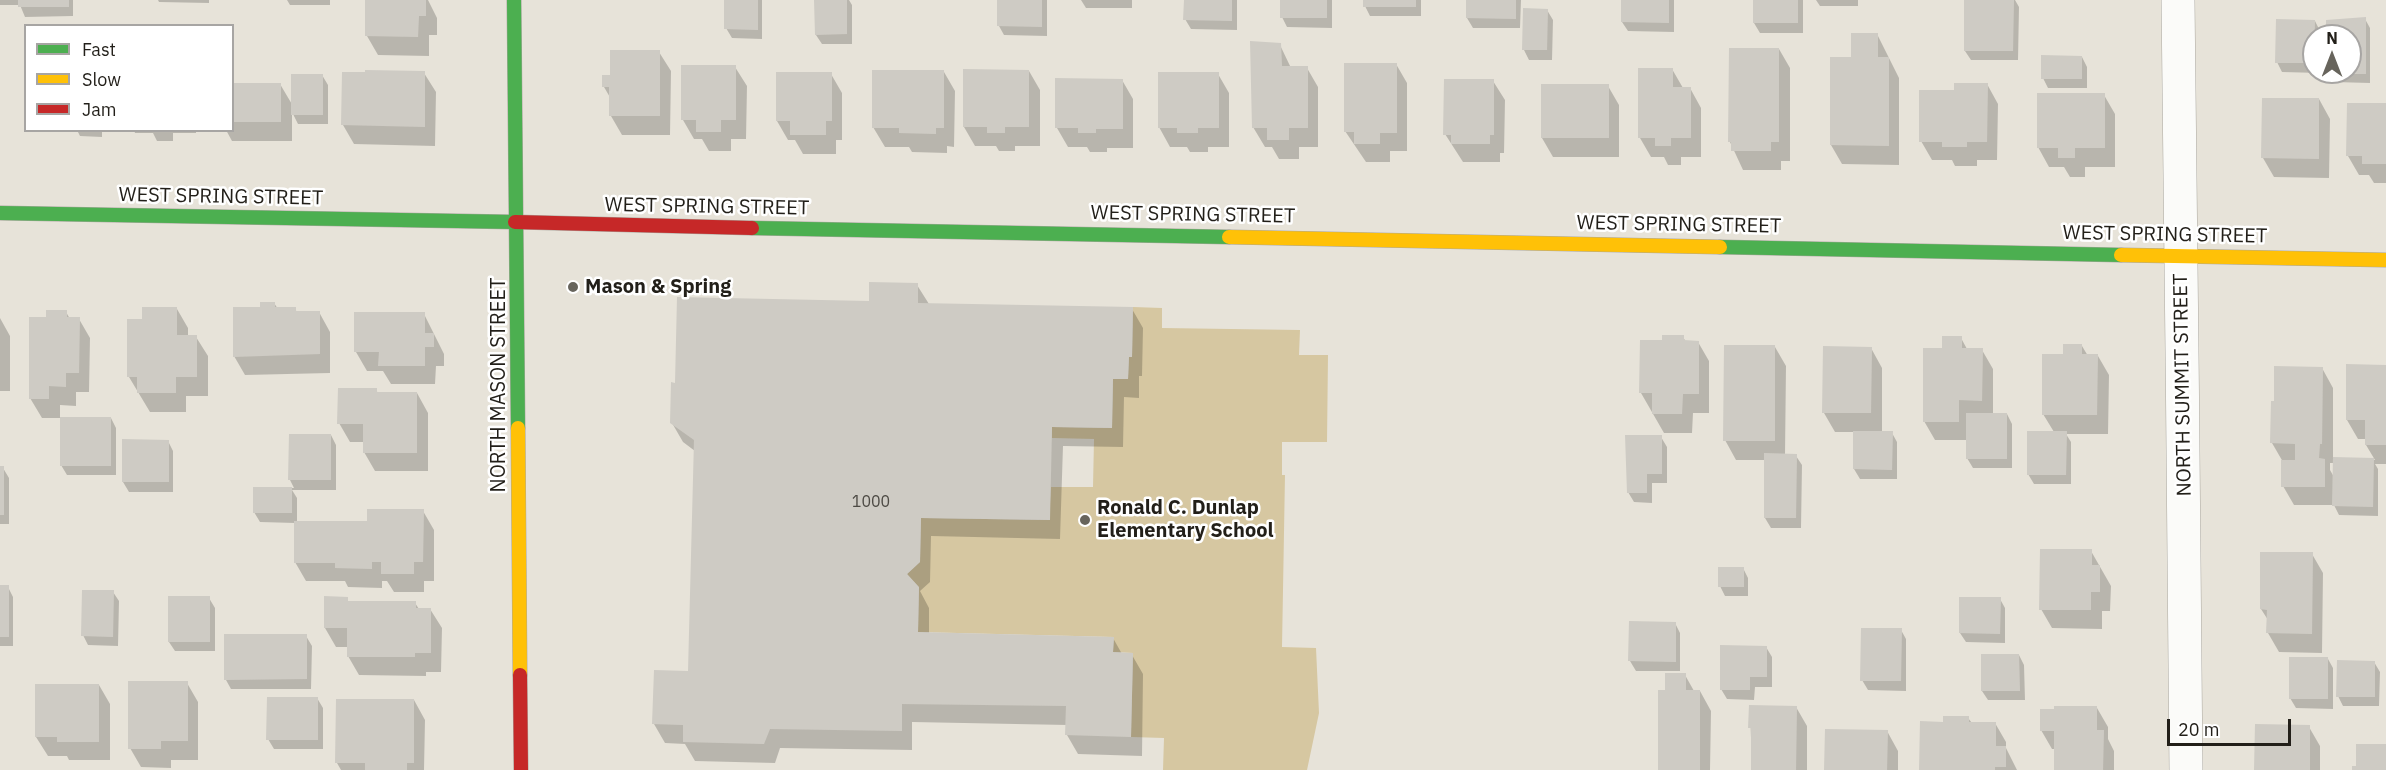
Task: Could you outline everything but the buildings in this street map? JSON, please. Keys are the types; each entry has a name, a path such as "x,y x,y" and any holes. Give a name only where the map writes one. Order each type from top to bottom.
{"street":[{"name":"NORTH MASON STREET","path":"514,0 521,770"},
{"name":"NORTH SUMMIT STREET","path":"2178,0 2185,469 2186,770"},
{"name":"WEST SPRING STREET","path":"0,213 516,221 566,224 2180,254 2386,260"}],"shaded area":[{"path":"1133,307 1162,308 1162,328 1300,330 1299,355 1328,355 1327,442 1282,442 1282,475 1285,475 1282,647 1316,648 1319,713 1307,770 1163,770 1164,738 1131,737 1133,653 1113,652 1114,637 918,632 919,588 907,574 920,562 921,518 1049,520 1051,487 1093,487 1094,439 1052,438 1052,427 1112,428 1113,379 1128,379 1129,357 1132,357"}],"traffic: fast":[{"path":"514,0 518,428"},
{"path":"0,213 515,222"},
{"path":"752,228 1229,237"},
{"path":"1720,247 2121,255"}],"traffic: slow":[{"path":"1229,237 1720,247"},
{"path":"2121,255 2386,260"},
{"path":"518,428 520,675"}],"traffic: jam":[{"path":"515,222 752,228"},
{"path":"520,675 521,770"}],"place":[{"name":"Mason & Spring","path":"573,287"},
{"name":"Ronald C. Dunlap Elementary School","path":"1085,520"}]}
